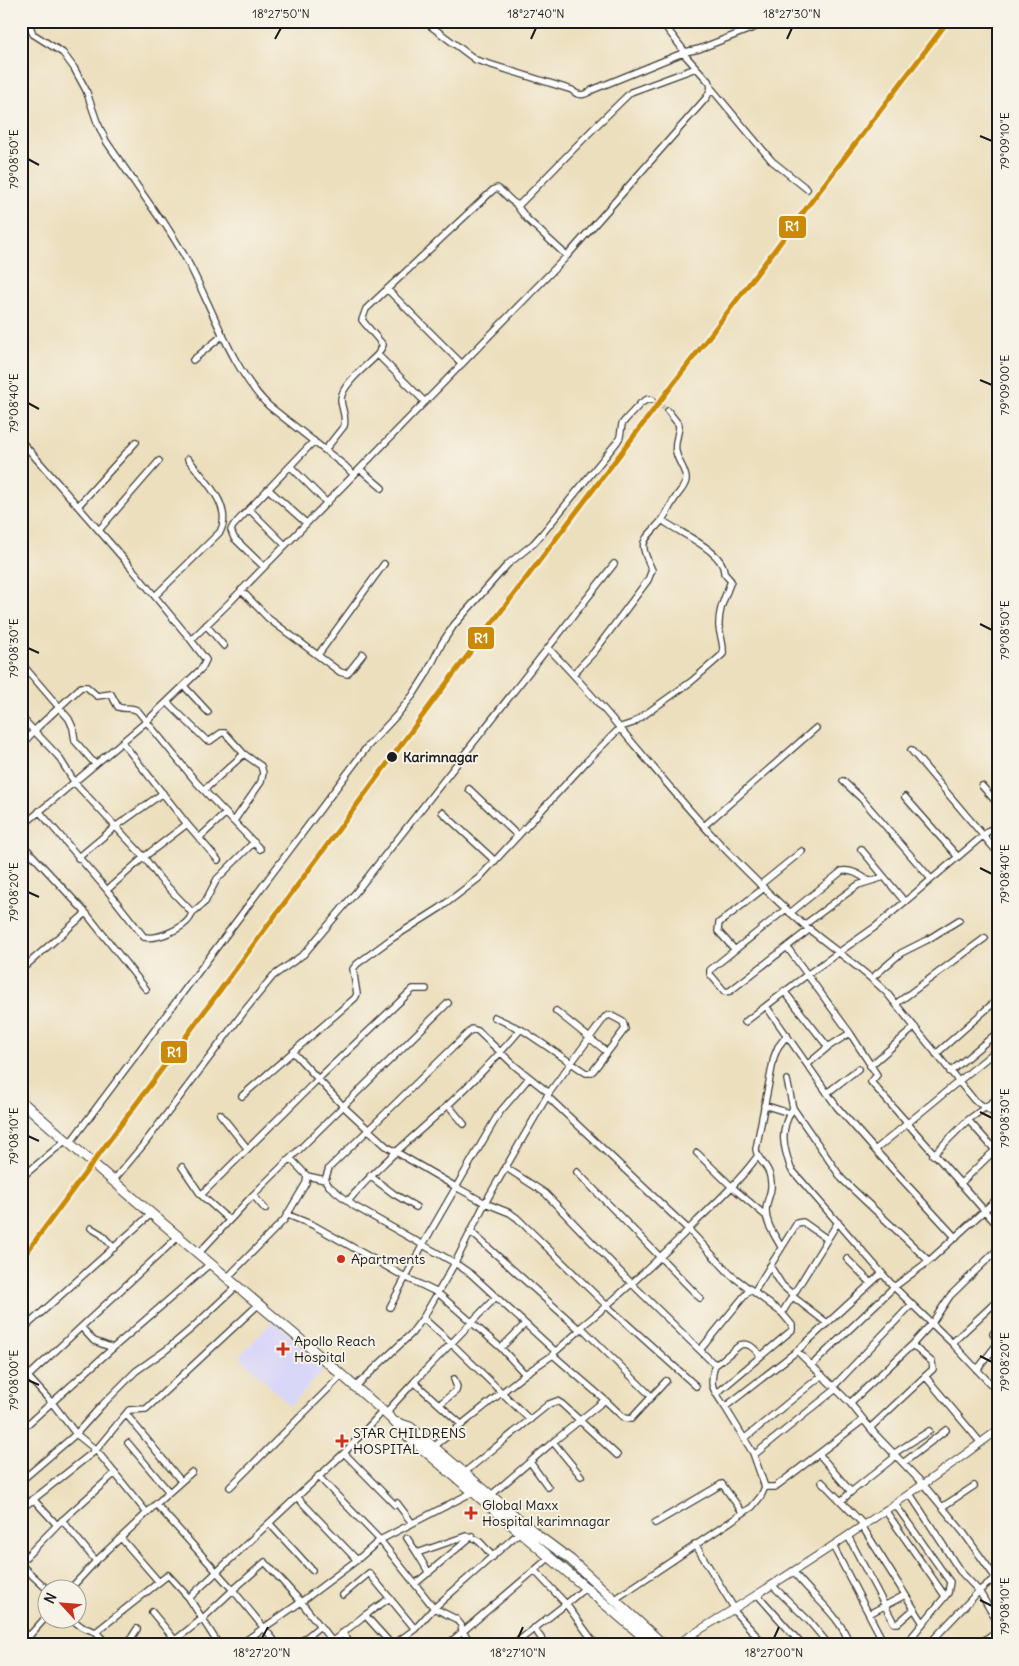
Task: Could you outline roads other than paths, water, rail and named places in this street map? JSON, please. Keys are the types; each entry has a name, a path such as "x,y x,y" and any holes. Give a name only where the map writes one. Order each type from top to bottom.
{"main road":[{"path":"21,1100 151,1214 211,1263 395,1422 410,1427 430,1450 473,1492 653,1645"},
{"path":"430,1450 465,1472 490,1496 571,1560 664,1645"}],"street":[{"path":"21,24 29,22 87,21"},
{"path":"424,21 476,60 572,90 574,93 581,95 684,52 712,44 771,21"},
{"path":"661,21 696,68 710,83 711,88 772,161 807,189"},
{"path":"29,22 33,34 63,53 74,68 86,90 106,141 186,257 237,362 264,402 346,466 354,475"},
{"path":"517,206 631,92 696,68"},
{"path":"191,640 567,256 707,97 711,88"},
{"path":"325,450 346,422 341,400 343,390 378,354 383,346 383,342 363,323 362,317 366,309 493,190 497,188 502,190 527,219 567,256"},
{"path":"388,288 462,364"},
{"path":"193,360 223,335"},
{"path":"378,354 425,402"},
{"path":"21,1178 68,1141 367,747 413,695 427,673 447,634 508,564 538,539 596,470 617,442 620,437 622,424 634,409 645,400 652,400"},
{"path":"574,674 594,652 648,580 652,570 644,552 645,538 662,520 684,486 686,480 676,452 675,443 679,424 668,411"},
{"path":"21,441 155,596 206,660 202,668 146,721 21,827"},
{"path":"264,567 232,534 233,526 314,441"},
{"path":"78,506 136,442"},
{"path":"155,596 220,532 225,524 222,506 188,459"},
{"path":"99,530 159,461"},
{"path":"290,466 327,502"},
{"path":"360,469 382,488"},
{"path":"268,489 306,523"},
{"path":"249,509 285,545"},
{"path":"242,1096 355,998 357,994 353,969 357,964 404,930 440,908 478,878 586,761 621,727 633,723 692,681 723,654 724,646 719,629 719,611 731,581 724,573 721,561 713,553 662,520"},
{"path":"318,655 384,564"},
{"path":"113,1180 144,1144 273,976 304,954 356,892 614,564"},
{"path":"241,590 269,619 345,674 363,654"},
{"path":"206,625 224,646"},
{"path":"549,649 621,727 704,826 788,911 872,978 897,1003 974,1100 998,1116"},
{"path":"21,663 69,719 75,741 95,764"},
{"path":"21,745 81,687 85,686 96,696 111,694 118,708 135,709 176,759 260,849"},
{"path":"184,686 208,712"},
{"path":"167,702 206,740 210,741 221,733 225,733 244,754 260,766 263,776 261,782 234,821"},
{"path":"21,717 58,756 76,782 192,913"},
{"path":"704,826 816,728"},
{"path":"122,742 218,860"},
{"path":"911,750 998,853"},
{"path":"204,790 244,754"},
{"path":"843,781 862,798 931,879"},
{"path":"982,786 998,804"},
{"path":"469,789 518,836"},
{"path":"78,858 115,827 163,792"},
{"path":"905,796 958,857"},
{"path":"39,811 107,890 142,935 147,938 167,935 190,919 192,913 205,902 217,879 254,842"},
{"path":"442,812 495,861"},
{"path":"199,838 226,813"},
{"path":"745,1022 784,991 875,927 998,823"},
{"path":"107,890 187,824"},
{"path":"21,842 86,913 146,989"},
{"path":"861,849 905,902"},
{"path":"734,950 718,931 719,923 802,851"},
{"path":"810,929 730,991 725,992 710,974 709,971 734,950 842,871 849,871 869,881"},
{"path":"804,925 858,885 884,877"},
{"path":"21,970 86,913"},
{"path":"872,978 901,953 959,920"},
{"path":"897,1003 985,938"},
{"path":"787,947 850,1033 877,1075 871,1082 933,1155 998,1226"},
{"path":"201,1195 318,1079 413,990 426,989"},
{"path":"784,991 828,1047"},
{"path":"936,1054 998,1000"},
{"path":"199,1253 253,1195 448,1003"},
{"path":"766,1006 827,1093 874,1150 956,1238"},
{"path":"556,1011 607,1052"},
{"path":"355,1387 411,1334 423,1318 455,1263 484,1203 548,1095 571,1062 608,1016 614,1016 623,1022 625,1029 590,1073 586,1073 571,1062 521,1029 494,1017"},
{"path":"870,1066 915,1026"},
{"path":"325,1180 329,1168 472,1029 478,1031 689,1230 731,1275 782,1313 792,1325 792,1330 716,1394"},
{"path":"348,1201 394,1152 448,1105 501,1053 521,1029"},
{"path":"950,1072 998,1032"},
{"path":"808,1064 828,1047 850,1033"},
{"path":"780,1247 772,1233 766,1210 772,1191 770,1177 767,1167 757,1157 756,1149 774,1057 778,1047 787,1035"},
{"path":"874,1150 998,1049"},
{"path":"293,1052 343,1106 394,1152 484,1203 510,1213 607,1306 696,1386"},
{"path":"827,1093 858,1069"},
{"path":"390,1307 422,1246 499,1114 529,1078"},
{"path":"787,1080 791,1110 842,1179 929,1261"},
{"path":"933,1155 968,1120 998,1098"},
{"path":"448,1105 464,1124"},
{"path":"764,1105 791,1110"},
{"path":"791,1110 785,1120 783,1137 791,1169 798,1180 838,1222 894,1287 952,1343 997,1391"},
{"path":"220,1114 247,1148"},
{"path":"960,1184 996,1151 968,1120"},
{"path":"697,1153 732,1187 768,1217"},
{"path":"430,1450 554,1353 632,1284 732,1187 757,1157"},
{"path":"291,1158 307,1176 325,1180 329,1186 348,1201 422,1246 455,1263 480,1282 554,1353 628,1419 631,1419 666,1381"},
{"path":"182,1167 201,1195 229,1220"},
{"path":"505,1167 544,1193 632,1284 715,1364"},
{"path":"577,1172 700,1298"},
{"path":"228,1278 288,1215 306,1182 307,1176"},
{"path":"370,1176 394,1194 416,1207"},
{"path":"253,1195 265,1209"},
{"path":"812,1365 894,1287 956,1238 998,1198"},
{"path":"21,1331 151,1214"},
{"path":"288,1215 312,1225 405,1277 438,1293 501,1348 525,1374"},
{"path":"700,1350 752,1290 770,1266 780,1247 797,1223 800,1221 827,1239"},
{"path":"782,1313 838,1222"},
{"path":"91,1228 101,1234 114,1248"},
{"path":"470,1230 651,1396"},
{"path":"21,1383 179,1236"},
{"path":"850,1402 912,1345 932,1323 950,1296 998,1248"},
{"path":"847,1259 871,1283"},
{"path":"21,1430 211,1263"},
{"path":"770,1266 782,1285 828,1323"},
{"path":"725,1407 797,1351 882,1273"},
{"path":"21,1482 76,1434 136,1371 185,1334 237,1286"},
{"path":"189,1598 385,1413 495,1298"},
{"path":"952,1343 998,1300"},
{"path":"21,1509 96,1450 129,1410 146,1409 259,1304"},
{"path":"754,1456 835,1388 911,1305"},
{"path":"423,1318 530,1420"},
{"path":"501,1348 525,1324"},
{"path":"977,1370 998,1342 993,1334 998,1326"},
{"path":"82,1328 94,1341 113,1348"},
{"path":"614,1600 752,1507 762,1496 765,1487 754,1456 711,1383 715,1364 744,1344 751,1346 761,1356"},
{"path":"870,1428 933,1369 934,1365 932,1362 912,1345"},
{"path":"797,1351 850,1402 894,1455 923,1484 996,1576 979,1591 928,1645"},
{"path":"21,1368 76,1434 96,1450 146,1513"},
{"path":"230,1487 342,1375"},
{"path":"744,1440 822,1376"},
{"path":"925,1376 981,1443"},
{"path":"440,1404 456,1391 458,1387 454,1379"},
{"path":"414,1382 462,1425"},
{"path":"490,1496 552,1442 605,1400"},
{"path":"465,1472 552,1402 557,1401 617,1455"},
{"path":"126,1414 181,1481"},
{"path":"765,1487 775,1487 863,1420"},
{"path":"903,1463 946,1430"},
{"path":"675,1645 833,1546 910,1494 998,1430"},
{"path":"841,1501 894,1455 929,1432"},
{"path":"552,1442 581,1476"},
{"path":"128,1443 169,1492"},
{"path":"344,1453 396,1504 412,1523"},
{"path":"819,1454 850,1492"},
{"path":"530,1462 548,1488"},
{"path":"80,1578 146,1513 192,1472"},
{"path":"38,1580 21,1563 60,1523 115,1473"},
{"path":"318,1476 380,1540 434,1608 454,1618 461,1625 462,1631 473,1645"},
{"path":"822,1482 863,1526 923,1623"},
{"path":"655,1523 722,1484 743,1513"},
{"path":"942,1508 974,1486"},
{"path":"245,1645 245,1641 301,1602 357,1560 380,1540 473,1492"},
{"path":"910,1494 960,1571 979,1591 998,1623"},
{"path":"297,1497 357,1560"},
{"path":"33,1499 60,1523 96,1561"},
{"path":"156,1504 217,1571 278,1645"},
{"path":"895,1504 950,1582 946,1596 905,1645"},
{"path":"885,1510 946,1596"},
{"path":"269,1523 312,1570"},
{"path":"365,1615 392,1645 415,1629 434,1608 520,1532"},
{"path":"417,1553 466,1536 472,1536 493,1557"},
{"path":"415,1584 472,1536"},
{"path":"848,1536 895,1624 914,1609"},
{"path":"121,1538 159,1582"},
{"path":"406,1538 429,1573"},
{"path":"695,1544 734,1609 765,1645"},
{"path":"833,1546 885,1645"},
{"path":"447,1645 550,1557"},
{"path":"170,1645 265,1562 301,1602 332,1644 342,1633 390,1598"},
{"path":"535,1571 566,1604 596,1645"},
{"path":"793,1571 840,1624 847,1635 850,1645"},
{"path":"343,1595 369,1573 415,1629"},
{"path":"96,1632 168,1574 189,1598 219,1645"},
{"path":"772,1584 809,1621 829,1645"},
{"path":"513,1645 585,1588"},
{"path":"757,1594 802,1645"},
{"path":"869,1614 905,1595"},
{"path":"152,1612 175,1640"},
{"path":"21,1645 38,1626"},
{"path":"297,1645 320,1626"},
{"path":"21,1628 29,1636"},
{"path":"85,1628 96,1632 108,1645"},
{"path":"534,1628 546,1645"},
{"path":"133,1645 130,1640 137,1629"},
{"path":"978,1645 998,1630"},
{"path":"342,1633 352,1645"}],"tunnel":[{"path":"652,400 668,411"}],"place":[{"name":"Karimnagar","path":"392,757"},
{"name":"Apartments","path":"341,1259"},
{"name":"Apollo Reach Hospital","path":"283,1349"},
{"name":"STAR CHILDRENS HOSPITAL","path":"342,1441"},
{"name":"Global Maxx Hospital karimnagar","path":"471,1513"}]}
